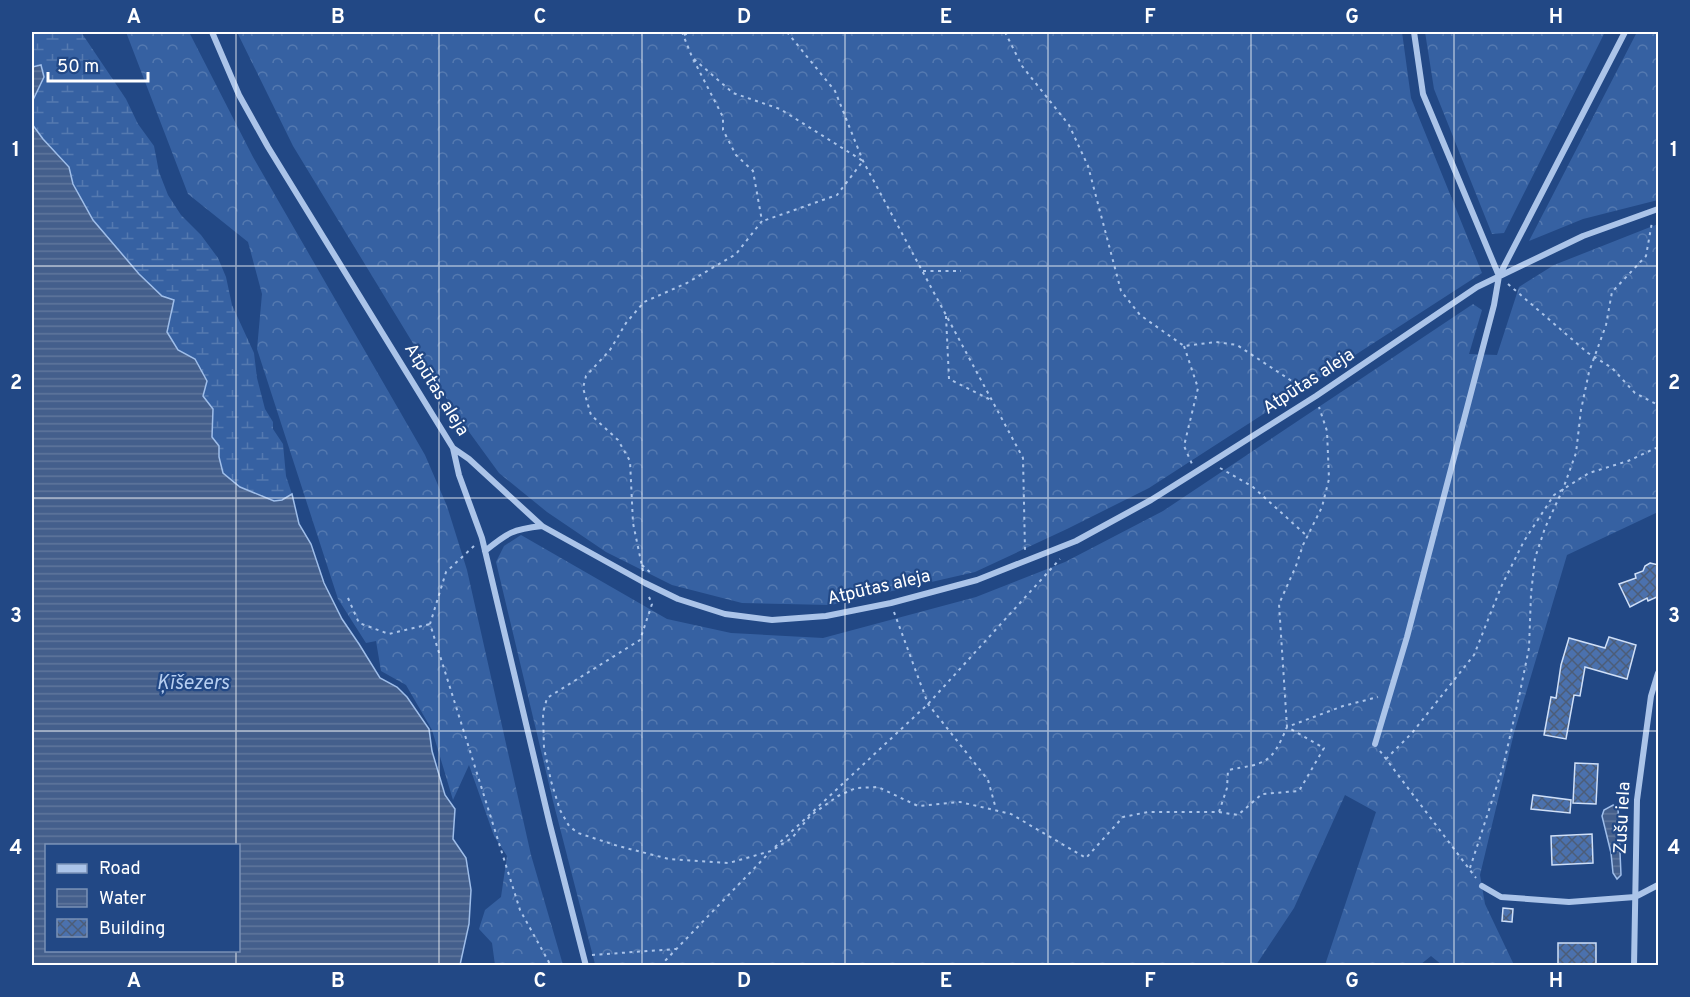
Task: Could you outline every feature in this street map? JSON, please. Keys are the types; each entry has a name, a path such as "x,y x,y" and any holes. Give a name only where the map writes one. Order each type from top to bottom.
{"street":[{"name":"Atpūtas aleja","path":"212,32 239,95 268,147 453,448 470,459 542,526 645,584 678,599 725,614 772,620 826,616 891,603 977,580 1076,541 1151,500 1210,463 1316,396 1477,288 1583,236 1657,209"},
{"path":"1414,32 1423,94 1499,276"},
{"path":"1375,744 1410,626 1494,305 1499,276 1625,32"},
{"path":"453,448 459,475 482,538 586,966"},
{"path":"485,551 507,533 522,528 542,526"},
{"name":"Zušu iela","path":"1634,966 1637,801 1651,696 1659,674"},
{"path":"1482,886 1501,897 1544,902 1602,901 1635,897 1659,885"}],"path":[{"path":"691,32 683,33 692,57 723,117 723,130 736,155 753,171 762,221"},
{"path":"787,32 835,91 863,161 1023,458 1026,562"},
{"path":"1005,32 1022,66 1069,125 1088,166 1121,291 1140,315 1184,346 1198,388 1184,446 1195,472"},
{"path":"692,57 733,93 780,109 863,161"},
{"path":"863,161 837,195 762,221 736,254 687,283 644,302 626,323 610,350 586,376 583,388 591,415 618,440 630,462 633,523 645,584 652,604 640,640 547,698 543,712 544,748 560,810 569,826 578,833 669,859 729,863 771,851 792,838 810,816 838,796 856,788 878,787 918,806 960,802 1011,814 1086,858 1123,818 1148,812 1219,812 1238,815 1262,794 1299,791 1324,748 1287,727"},
{"path":"1470,868 1503,767 1519,697 1529,648 1535,558 1576,453 1581,410 1589,372 1606,325 1612,292 1646,256 1657,209"},
{"path":"923,271 962,271"},
{"path":"1499,276 1595,357 1612,368 1635,393 1659,405"},
{"path":"946,315 949,379 993,401"},
{"path":"1184,346 1216,342 1237,345 1289,381 1316,396 1327,432 1329,479 1322,507 1307,536 1279,604 1287,727 1277,751 1261,764 1228,770 1227,788 1219,812"},
{"path":"1386,759 1412,733 1474,655 1501,586 1524,541 1554,495 1589,473 1628,461 1659,447"},
{"path":"1210,463 1252,486 1307,536"},
{"path":"482,538 446,572 430,624 520,910 551,966"},
{"path":"660,966 771,851 928,704 1060,558"},
{"path":"348,598 359,622 389,634 430,624"},
{"path":"891,603 928,704 988,780 996,809"},
{"path":"1287,727 1343,706 1390,694"},
{"path":"1375,744 1482,886"},
{"path":"582,956 676,949"}],"green space":[{"path":"32,32 81,32 154,146 159,172 168,195 181,215 201,235 218,258 226,277 232,305 254,353 257,378 265,409 273,422 273,429 283,444 286,476 292,494 282,500 274,501 240,487 223,473 219,446 212,437 213,409 203,396 206,381 195,359 178,350 167,332 172,314 162,296 139,274 93,220 73,184 69,167 32,124 32,101 44,77 41,65 32,67"},
{"path":"126,32 189,32 253,157 425,455 447,506 467,570 531,855 563,965 495,965 492,943 479,929 485,910 501,897 507,856 494,836 469,765 453,800 432,730 406,685 381,671 376,641 366,643 338,599 257,349 262,294 248,242 188,194"},
{"path":"237,32 1402,32 1411,98 1482,273 1149,488 975,572 831,605 742,603 672,585 606,552 547,512 499,473 456,414 293,146"},
{"path":"1425,32 1605,32 1504,233 1492,234 1434,89"},
{"path":"1637,32 1658,32 1658,200 1583,219 1529,241"},
{"path":"1658,224 1658,512 1567,555 1514,733 1480,875 1485,904 1514,965 1442,965 1431,956 1420,965 1325,965 1376,812 1345,795 1294,908 1256,965 593,965 595,964 553,801 496,562 504,546 521,535 667,619 731,633 823,638 976,597 1065,562 1163,511 1473,304 1482,310 1469,354 1497,355 1519,287 1554,265"}],"water":[{"path":"41,65 44,77 32,102 32,67"},
{"name":"Ķīšezers","path":"32,124 69,167 73,184 93,220 139,274 162,296 174,300 167,332 178,350 195,359 207,381 203,396 213,409 212,437 219,446 223,473 240,487 274,501 282,500 292,494 299,524 311,544 324,583 342,619 380,678 397,687 407,697 429,729 432,751 445,795 455,809 453,839 466,858 471,890 469,924 460,965 32,965"},
{"path":"1613,805 1618,808 1621,875 1617,879 1613,873 1611,853 1602,816 1604,810"}],"building":[{"path":"1650,563 1659,565 1659,596 1648,601 1647,598 1630,607 1619,584 1636,578 1635,574 1643,571"},
{"path":"1609,637 1636,645 1627,679 1585,667 1580,696 1574,695 1566,739 1544,735 1551,697 1556,698 1561,665 1569,638 1605,648"},
{"path":"1575,763 1598,764 1596,804 1573,803"},
{"path":"1533,795 1571,800 1570,813 1531,809"},
{"path":"1592,834 1593,863 1552,865 1551,836"},
{"path":"1503,908 1513,909 1512,922 1502,921"},
{"path":"1558,943 1596,943 1596,966 1558,966"}]}
